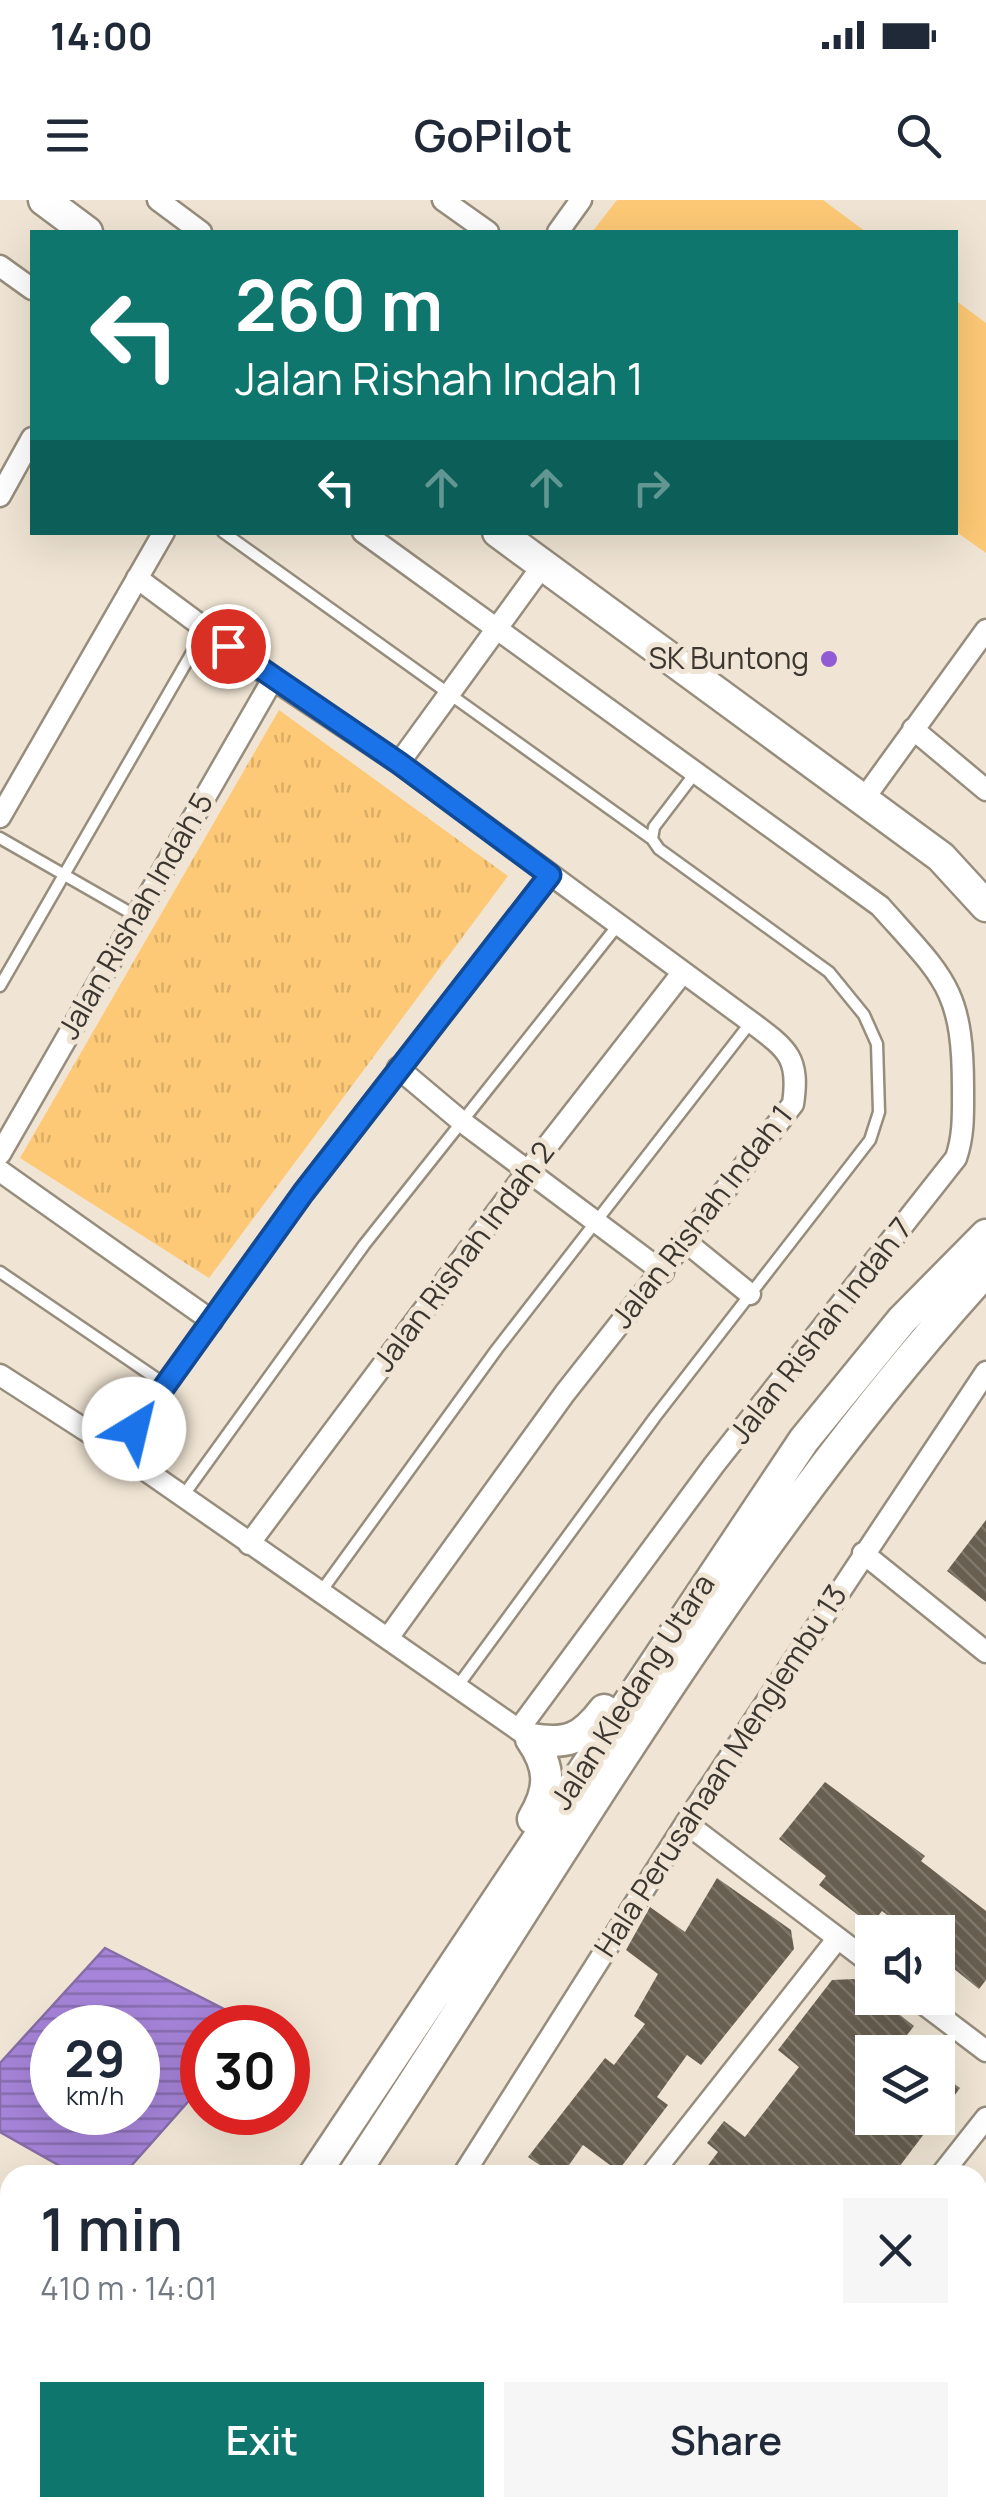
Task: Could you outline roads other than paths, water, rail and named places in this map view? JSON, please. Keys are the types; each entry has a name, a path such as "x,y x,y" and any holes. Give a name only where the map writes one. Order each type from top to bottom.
{"main road":[{"path":"44,200 85,230"},
{"path":"502,535 942,857 986,906"},
{"name":"Jalan Kledang Utara","path":"321,2165 704,1583 804,1440 902,1320 982,1245"},
{"name":"Jalan Kledang Utara","path":"361,2165 735,1591 982,1245"},
{"path":"525,1734 568,1742 590,1728 650,1642 704,1583"},
{"path":"405,2037 446,1953 546,1794 548,1774 525,1734"}],"street":[{"path":"158,200 198,230"},
{"path":"443,200 485,230"},
{"path":"559,230 581,200"},
{"path":"0,266 30,288"},
{"path":"0,496 30,442"},
{"path":"0,817 162,535"},
{"name":"Jalan Rishah Indah 7","path":"367,535 880,906 940,972 962,1031 963,1139 956,1158 714,1466 525,1734"},
{"path":"399,763 543,566"},
{"name":"Jalan Rishah Indah 1","path":"137,578 273,679 399,763 751,1022 784,1047 798,1072 793,1104 565,1393 388,1638"},
{"path":"863,800 986,630"},
{"name":"Jalan Rishah Indah 5","path":"0,1154 273,679"},
{"path":"913,729 986,790"},
{"path":"118,1451 398,1068 550,875"},
{"name":"Jalan Rishah Indah 2","path":"250,1544 526,1172 682,972"},
{"path":"398,1068 461,1122 663,1272"},
{"path":"0,1171 212,1321"},
{"path":"686,1242 750,1294"},
{"name":"Hala Perusahaan Menglembu 13","path":"469,2165 686,1823 986,1372"},
{"path":"0,1375 118,1451 525,1734"},
{"path":"863,1553 986,1652"},
{"path":"686,1823 855,1951"},
{"path":"659,2165 838,1938"},
{"path":"938,2015 986,2051"},
{"path":"949,2165 986,2118"}],"lane":[{"path":"227,535 652,838 659,849 828,972 864,1015 877,1044 878,1126 457,1687"},
{"path":"0,986 205,630"},
{"path":"652,838 654,827 697,771"},
{"path":"0,838 136,916"},
{"path":"182,1497 364,1245 618,925"},
{"path":"320,1594 596,1222 751,1022"},
{"path":"0,1272 166,1386"}],"place":[{"name":"SK Buntong","path":"829,659"}]}
